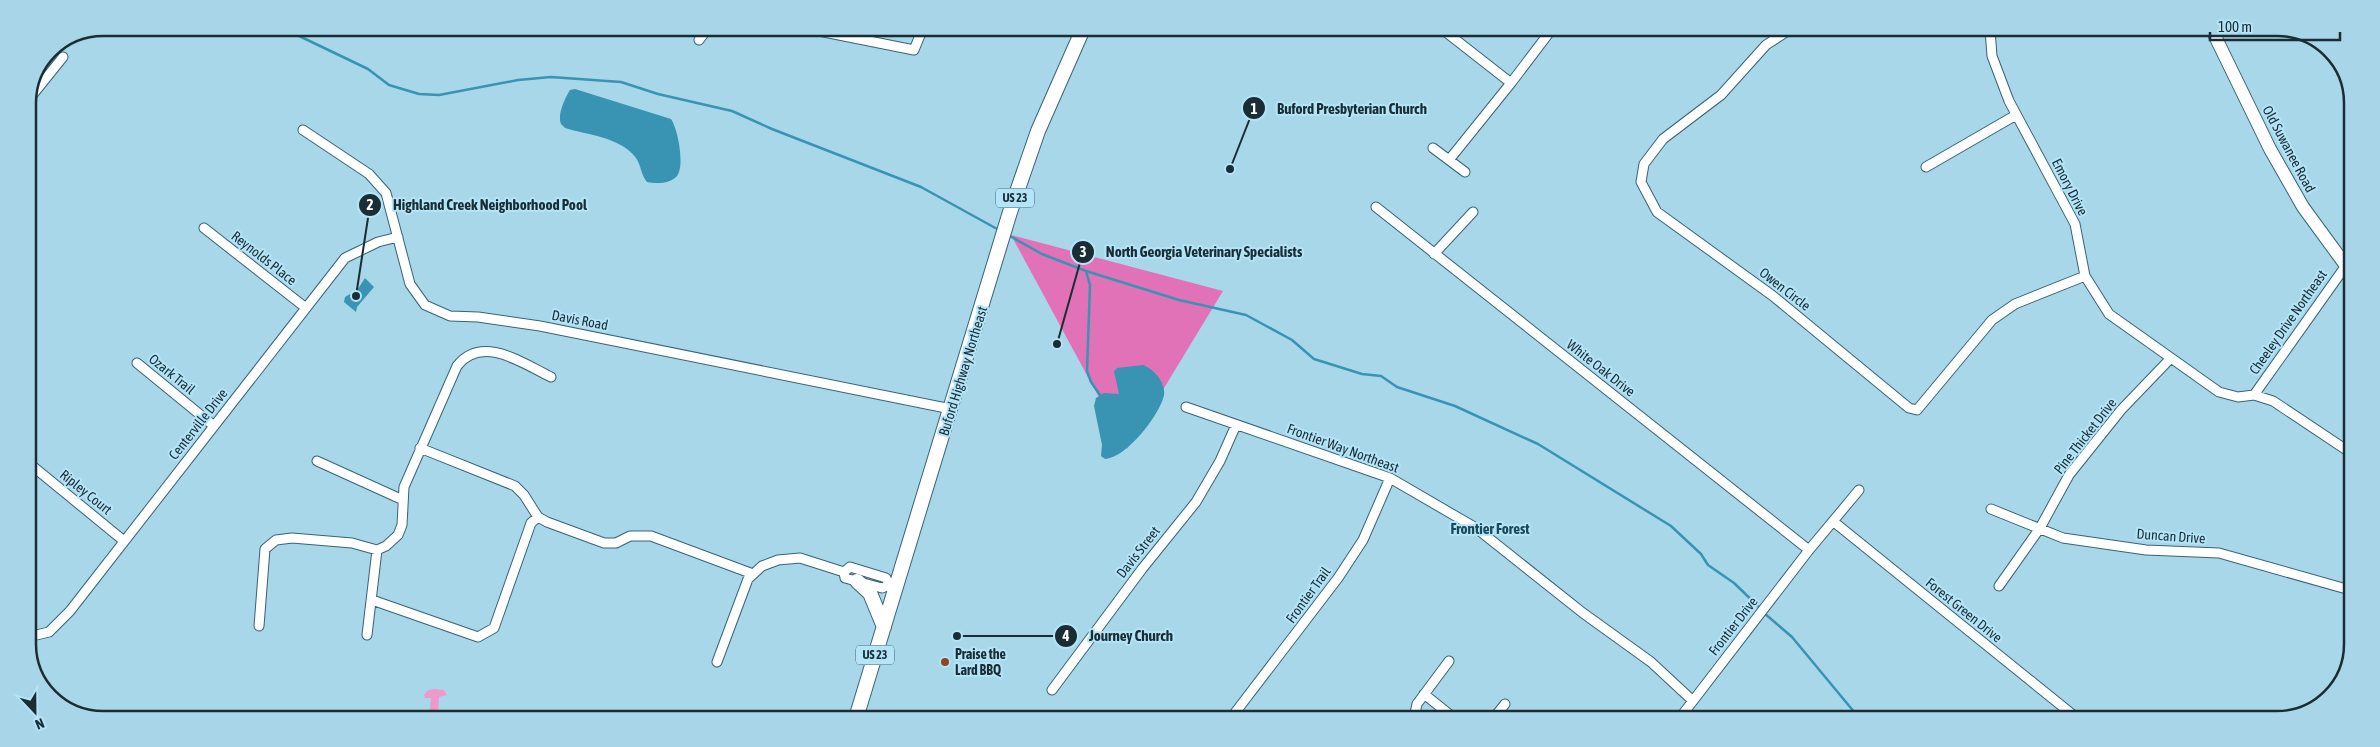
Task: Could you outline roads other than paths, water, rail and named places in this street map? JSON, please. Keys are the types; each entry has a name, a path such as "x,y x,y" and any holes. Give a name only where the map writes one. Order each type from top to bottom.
{"main road":[{"name":"Buford Highway Northeast","path":"858,711 884,627 892,586 951,409 1010,212 1038,131 1080,36"},
{"path":"857,581 874,599 884,627"}],"street":[{"path":"699,40 702,36"},
{"path":"844,36 914,50 919,36"},
{"path":"1451,36 1510,82"},
{"path":"1449,160 1546,36"},
{"name":"Owen Circle","path":"1780,36 1766,45 1721,95 1663,139 1644,164 1641,182 1657,212 1773,296 1909,408 1917,410 1992,320 2015,304 2085,276"},
{"name":"Emory Drive","path":"1990,36 1992,56 2016,115 2075,224 2085,276 2109,314 2219,392 2238,397 2254,395"},
{"name":"Old Suwanee Road","path":"2215,36 2270,149 2303,207 2344,259"},
{"path":"39,87 63,57"},
{"path":"1926,166 2016,115"},
{"name":"Davis Road","path":"303,130 369,174 386,193 410,284 426,305 450,316 478,317 540,326 951,409"},
{"path":"1433,148 1465,172"},
{"name":"White Oak Drive","path":"1376,207 1809,550"},
{"path":"1434,254 1473,212"},
{"name":"Reynolds Place","path":"204,228 306,308"},
{"name":"Centerville Drive","path":"36,635 49,632 70,611 345,258 378,242 398,237"},
{"name":"Cheeley Drive Northeast","path":"2254,395 2344,272"},
{"path":"258,626 265,549 276,540 292,538 352,543 377,550 386,546 398,534 403,513 404,487 457,366 465,356 478,351 505,355 551,377"},
{"name":"Pine Thicket Drive","path":"1999,586 2040,528 2070,475 2121,410 2170,359"},
{"name":"Ozark Trail","path":"137,363 214,426"},
{"path":"2254,395 2273,401 2344,449"},
{"name":"Frontier Way Northeast","path":"1186,407 1390,478 1476,528 1582,613 1651,662 1692,701"},
{"name":"Davis Street","path":"1052,690 1142,569 1196,502 1220,461 1236,425"},
{"path":"420,448 515,486 524,495 538,517 604,543 616,542 630,536 651,536 753,574"},
{"path":"317,461 403,500"},
{"name":"Ripley Court","path":"36,469 124,541"},
{"name":"Frontier Trail","path":"1236,711 1332,585 1363,540 1390,478"},
{"path":"1834,522 1859,490"},
{"name":"Duncan Drive","path":"1991,509 2063,538 2146,550 2219,553 2344,588"},
{"path":"372,600 478,637 494,628 531,523 538,517"},
{"name":"Frontier Drive","path":"1685,711 1809,550 1834,522"},
{"name":"Forest Green Drive","path":"1834,522 2068,711"},
{"path":"367,635 377,550"},
{"path":"717,662 748,579 762,566 778,560 800,558 844,572"},
{"path":"850,567 886,578 892,586 882,588 845,578 844,572 850,567"},
{"path":"1416,711 1417,704 1448,661"},
{"path":"1424,694 1445,711"},
{"path":"1500,711 1505,704"}],"water":[{"path":"575,89 671,119 680,148 680,164 677,176 671,181 663,183 647,182 636,158 622,145 565,128 560,120 561,111 570,90"},
{"path":"365,278 374,287 357,307 356,312 344,302 345,297 350,294 354,295"},
{"path":"1143,365 1155,373 1161,381 1164,395 1161,403 1149,424 1132,444 1113,457 1105,459 1101,456 1102,445 1094,406 1096,398 1104,393 1119,394 1114,371 1117,368"}],"waterway":[{"path":"299,36 368,69 389,85 419,94 439,95 518,80 551,77 621,82 658,94 732,111 772,129 921,187 999,230"},
{"path":"1008,235 1042,254 1086,271 1179,300 1246,315 1292,340 1314,359 1362,374 1381,376 1397,387 1455,406 1538,444 1671,526 1701,554 1708,565 1734,583 1761,609"},
{"path":"1086,271 1090,285 1087,371 1091,382 1100,395"},
{"path":"1764,613 1792,637 1853,711"}],"place":[{"name":"Buford Presbyterian Church","path":"1230,169"},
{"name":"Highland Creek Neighborhood Pool","path":"356,296"},
{"name":"North Georgia Veterinary Specialists","path":"1057,344"},
{"name":"Journey Church","path":"957,636"},
{"name":"Praise the Lard BBQ","path":"945,662"}],"district":[{"name":"Frontier Forest","path":"1490,529"}]}
